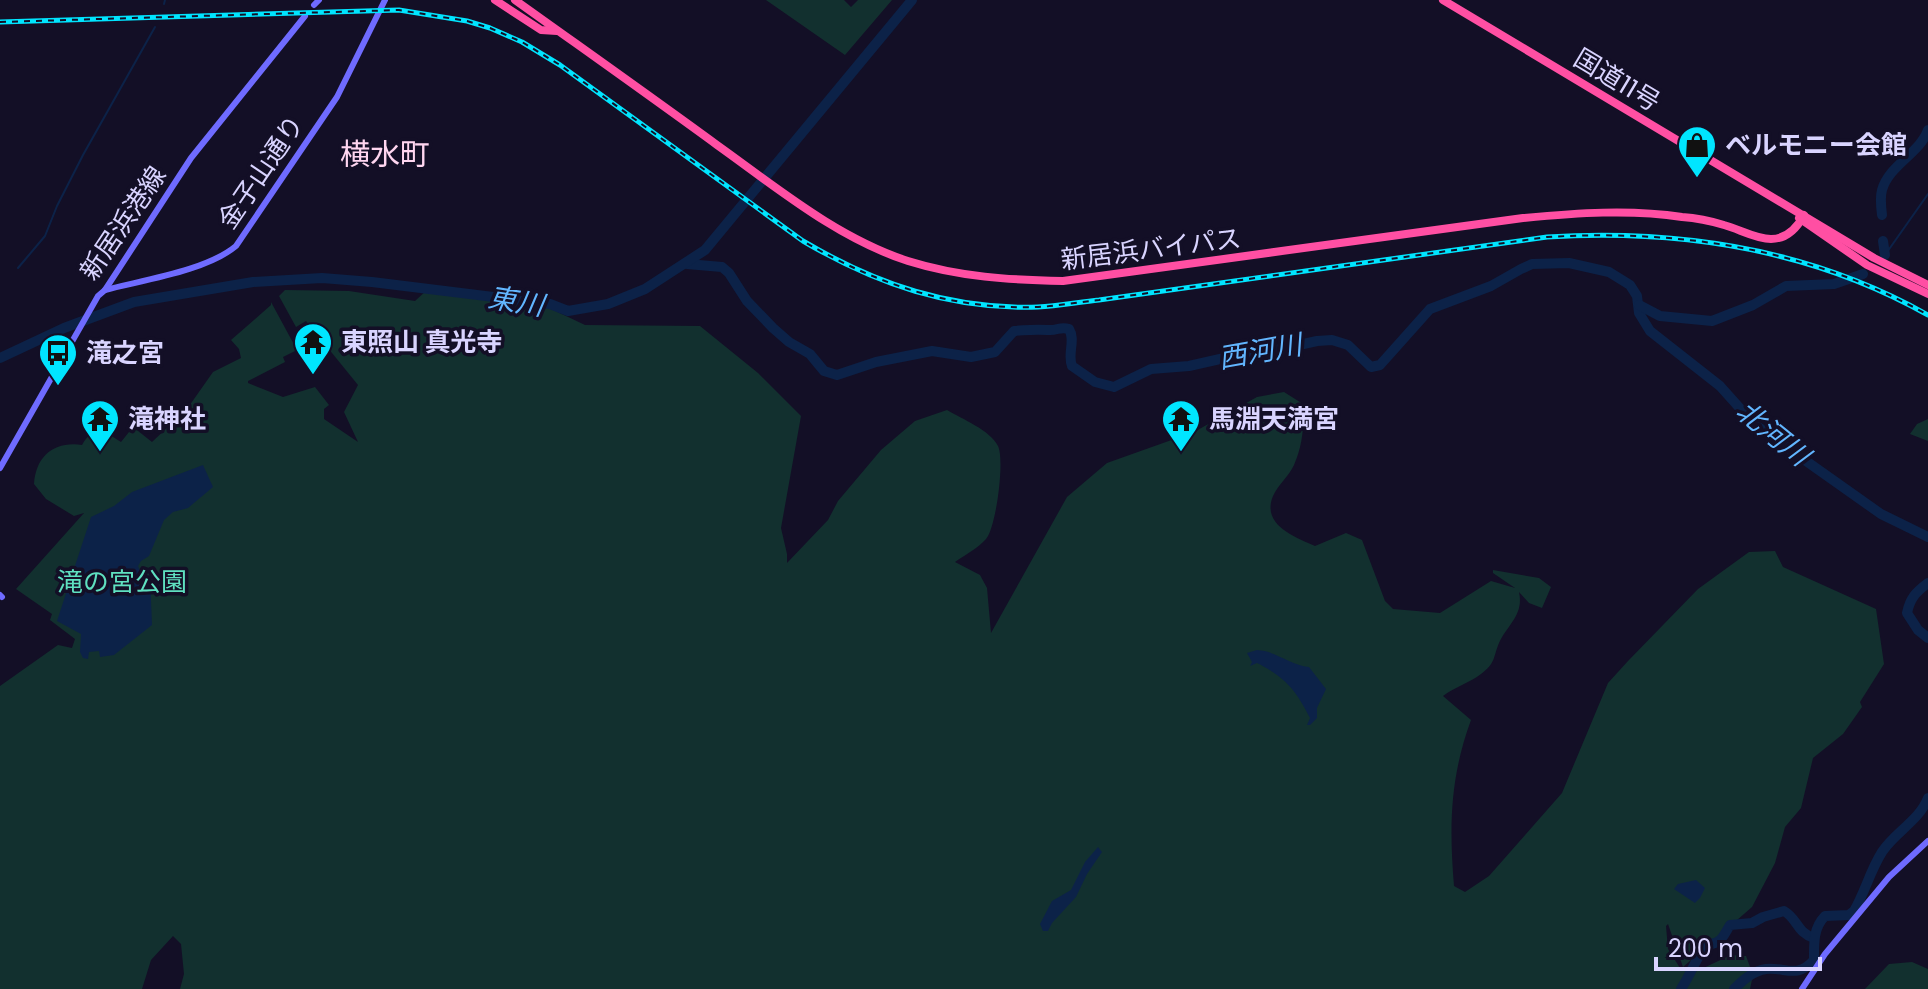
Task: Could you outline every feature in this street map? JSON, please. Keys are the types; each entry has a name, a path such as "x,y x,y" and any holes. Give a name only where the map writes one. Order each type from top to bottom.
{"highway":[{"name":"新居浜バイパス","path":"495,0 541,30 558,31"},
{"name":"新居浜バイパス","path":"515,0 773,186 845,232 905,260 957,274 1002,280 1063,281 1571,214 1632,212 1682,217 1722,224 1772,239 1788,235 1803,218"},
{"name":"国道11号","path":"1443,0 1770,195 1867,265 1928,294"},
{"name":"国道11号","path":"1803,218 1928,285"}],"main road":[{"name":"金子山通り","path":"105,290 194,266 236,246 337,97 385,0"},
{"name":"新居浜港線","path":"0,468 91,308 191,158 305,16"},
{"path":"1802,989 1825,954 1889,877 1928,841"}],"green space":[{"path":"766,0 844,0 851,7 858,0 892,0 845,55"},
{"name":"滝の宮公園","path":"285,290 349,291 415,301 427,290 547,307 585,325 700,326 758,373 801,416 781,528 787,563 828,520 838,501 881,450 915,421 947,410 989,435 1000,454 998,494 990,532 979,545 955,562 980,575 987,588 991,633 1067,497 1107,463 1194,432 1257,397 1284,392 1303,404 1303,420 1297,457 1275,492 1271,506 1272,515 1282,528 1315,546 1346,533 1362,540 1385,601 1393,609 1440,613 1491,581 1515,588 1493,570 1539,578 1551,587 1542,608 1529,603 1519,592 1517,613 1489,666 1443,696 1471,720 1455,782 1452,822 1454,886 1465,892 1489,876 1562,793 1608,683 1698,589 1749,552 1775,551 1783,567 1876,609 1884,664 1860,702 1862,707 1843,734 1813,758 1801,808 1785,827 1775,863 1752,907 1683,967 1668,924 1666,926 1668,949 1680,968 1695,972 1731,955 1746,956 1753,975 1750,989 180,989 184,974 181,944 173,936 151,960 142,989 0,989 0,686 58,645 72,648 75,639 50,620 52,614 16,589 84,513 74,516 46,499 34,484 38,466 48,452 63,445 82,445 95,432 105,433 121,442 133,427 152,442 187,409 213,372 241,358 239,349 231,340 271,302 297,350 283,357 285,362 248,383 283,397 315,387 329,405 324,409 324,419 358,442 344,412 358,385 306,321 296,327 279,296"},
{"path":"1928,419 1928,441 1910,434 1917,424"},
{"path":"1912,962 1928,969 1928,989 1865,989 1889,964"}],"water":[{"path":"203,465 213,487 188,508 173,512 164,520 149,556 138,566 141,573 150,576 152,625 114,655 100,657 99,651 89,652 88,659 83,658 80,652 81,634 57,621 91,517 114,506 132,492"},
{"path":"1257,650 1309,667 1326,689 1317,708 1317,718 1310,725 1307,725 1310,718 1305,708 1289,685 1257,663 1250,666 1252,662 1247,653"},
{"path":"1098,847 1102,852 1076,897 1048,931 1043,931 1040,924 1052,901 1071,890 1085,862"},
{"path":"1696,880 1705,888 1695,903 1674,889 1678,884"}],"waterway":[{"path":"164,4 165,0"},
{"name":"東川","path":"0,358 64,328 134,302 253,282 322,278 372,282 550,304 568,311 608,304 645,289 705,250 912,0"},
{"path":"18,268 45,236 83,155 155,27"},
{"name":"西河川","path":"1882,215 1881,196 1886,181 1918,146 1928,130"},
{"path":"1885,255 1928,194"},
{"name":"西河川","path":"1883,241 1885,255"},
{"name":"西河川","path":"687,264 722,267 747,301 773,328 810,354 824,371 837,375 876,362 932,351 971,357 995,352 1014,331 1063,328 1071,333 1072,366 1095,382 1114,387 1151,369 1189,366 1317,341 1332,340 1348,345 1371,367 1380,365 1430,309 1491,286 1532,264 1569,263 1609,272 1630,285 1637,296 1639,313 1650,331 1720,386 1754,424 1881,514 1928,537"},
{"name":"西河川","path":"1639,305 1660,316 1712,321 1753,305 1786,286 1834,284 1863,274"},
{"path":"1928,583 1914,596 1907,613 1918,630 1928,638"},
{"path":"1734,989 1748,976 1761,970 1797,971 1808,966 1814,960 1815,936 1821,921 1825,916 1849,915 1854,911 1882,852 1919,813 1928,798"},
{"path":"1681,989 1706,945 1719,941 1730,925 1752,923 1784,911 1814,938"}],"railway":[{"path":"0,22 399,10 467,21 522,42 560,65 803,241 886,282 975,304 1053,306 1547,237 1597,235 1695,241 1791,259 1883,292 1928,315"}],"place":[{"name":"ベルモニー会館","path":"1697,179"},
{"name":"東照山 真光寺","path":"313,376"},
{"name":"滝之宮","path":"58,387"},
{"name":"滝神社","path":"100,453"},
{"name":"馬淵天満宮","path":"1181,453"}],"district":[{"name":"横水町","path":"385,155"}],"water label":[{"name":"北河川","path":"1773,433"}]}
